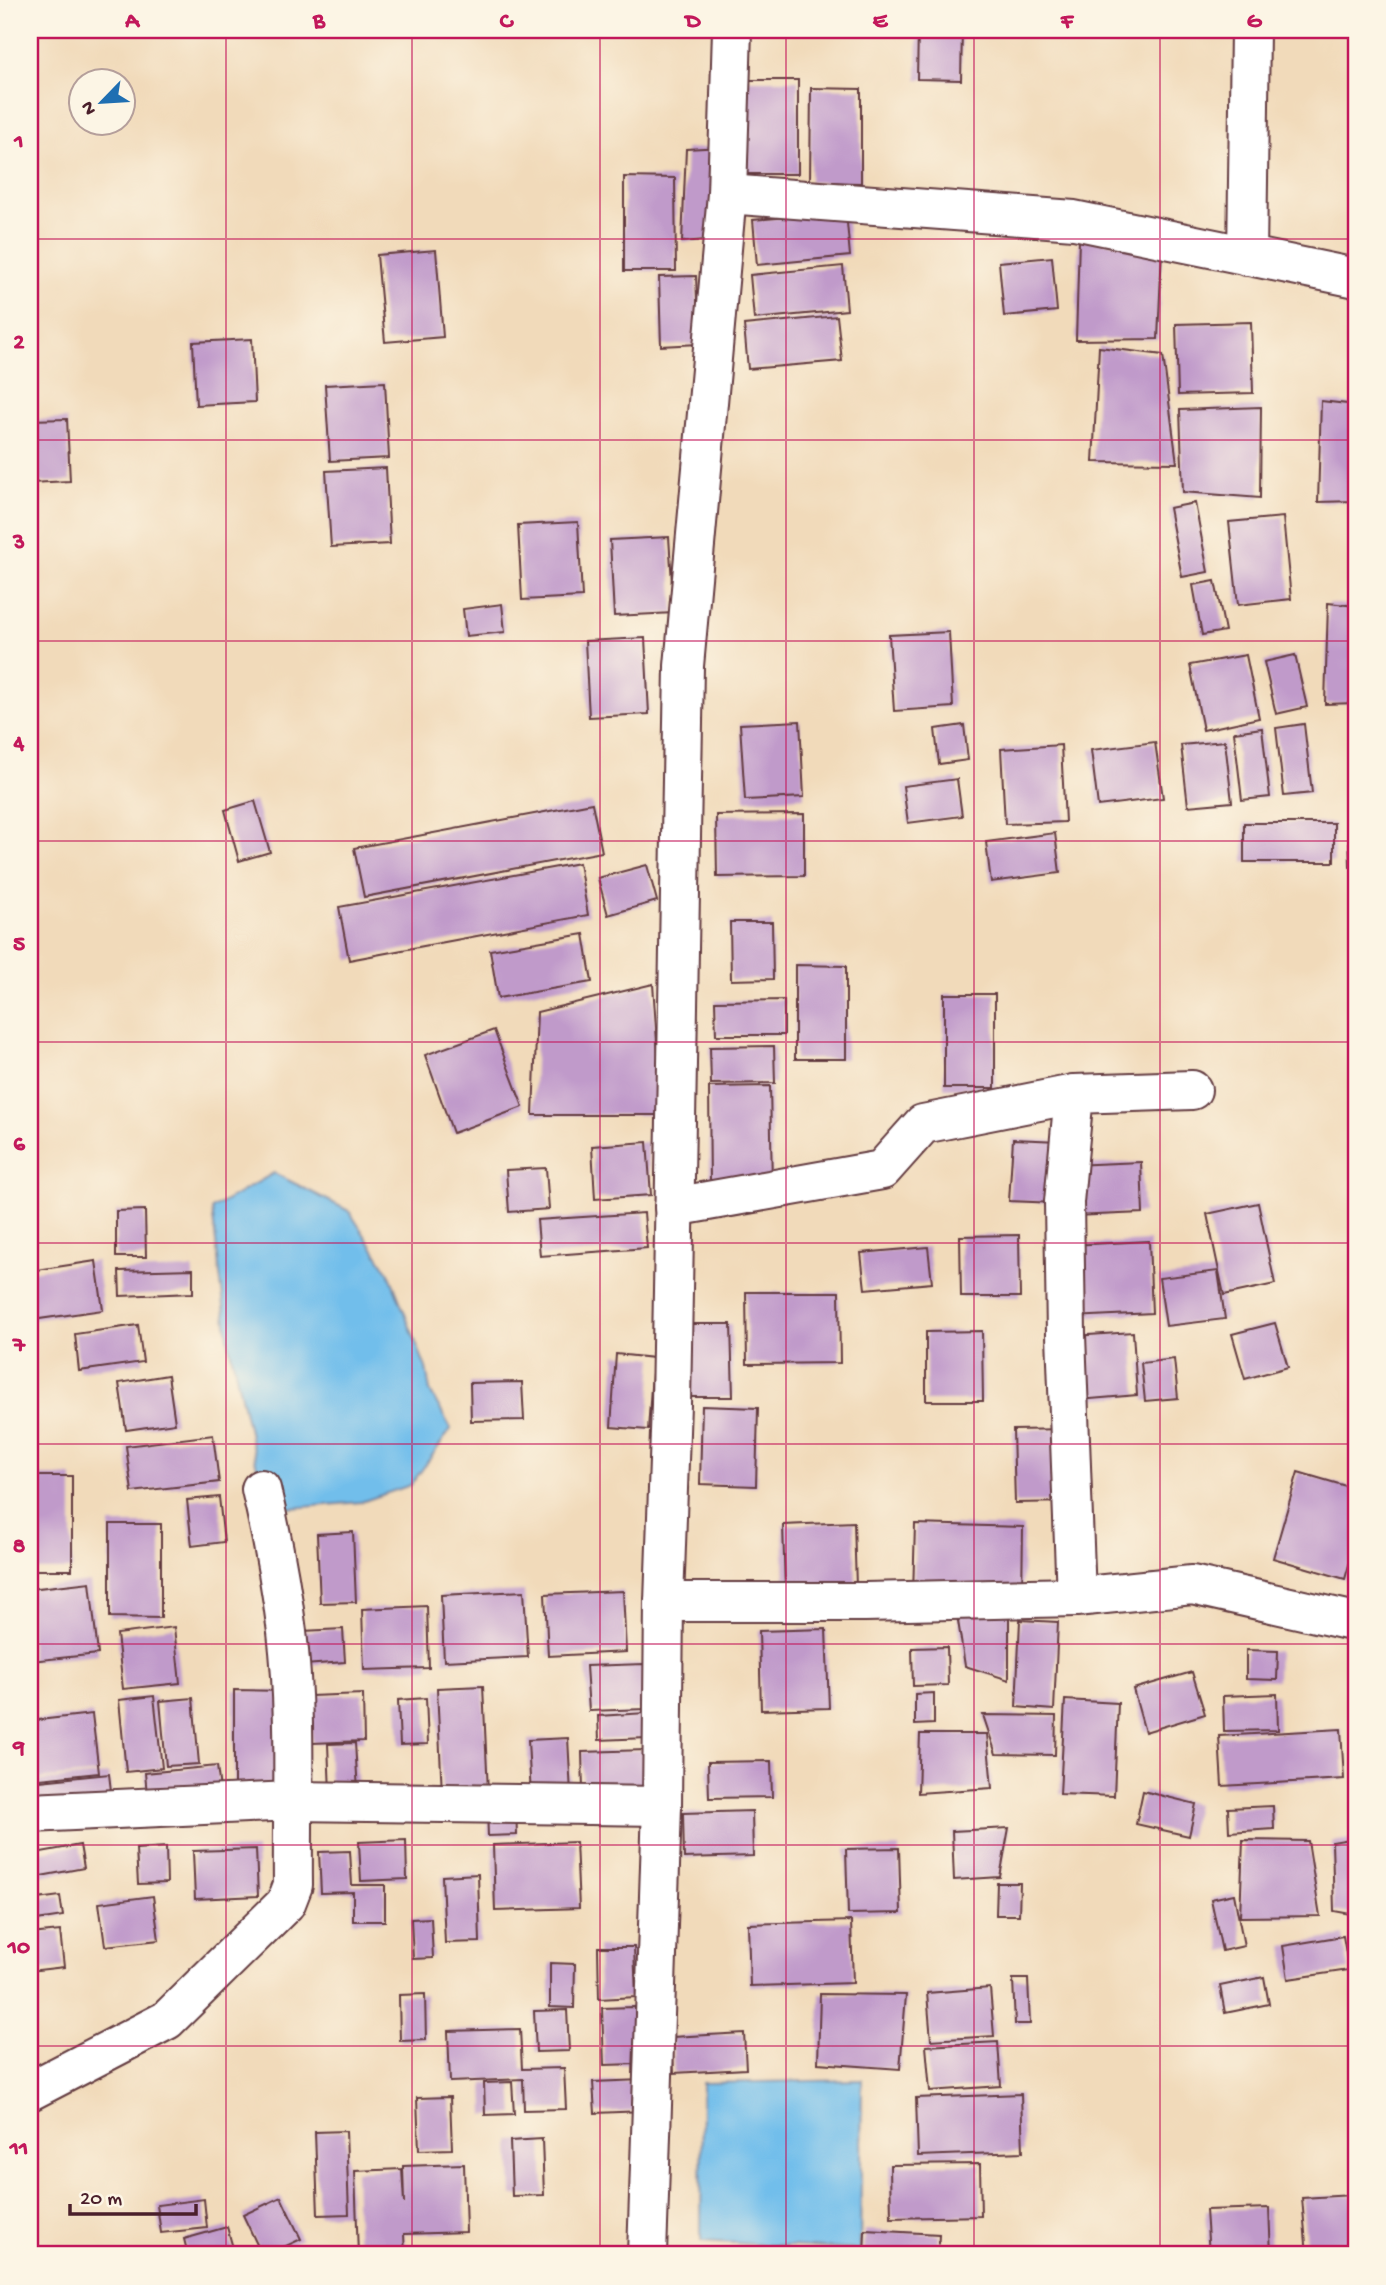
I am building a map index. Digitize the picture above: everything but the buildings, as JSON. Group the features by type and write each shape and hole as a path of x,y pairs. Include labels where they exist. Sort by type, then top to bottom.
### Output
{"street":[{"path":"647,2255 662,1806 684,666 727,194 732,30"},
{"path":"1247,256 1250,30"},
{"path":"727,194 1073,220 1356,278"},
{"path":"674,1207 882,1170 923,1124 1074,1094 1192,1090"},
{"path":"1074,1094 1064,1202 1076,1597"},
{"path":"30,2091 167,2020 277,1913 286,1903 293,1885 293,1735 287,1633 261,1489"},
{"path":"664,1602 865,1602 1076,1597 1192,1585 1356,1622"},
{"path":"30,1813 292,1801 662,1806"}],"water":[{"path":"274,1173 349,1211 389,1273 426,1368 430,1391 451,1429 411,1485 361,1502 280,1509 257,1467 228,1339 212,1209"},
{"path":"862,2080 860,2250 701,2241 702,2083"}]}
